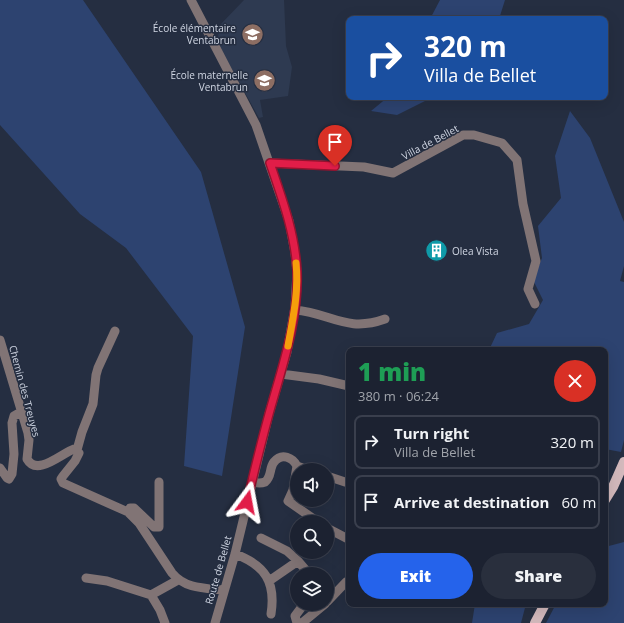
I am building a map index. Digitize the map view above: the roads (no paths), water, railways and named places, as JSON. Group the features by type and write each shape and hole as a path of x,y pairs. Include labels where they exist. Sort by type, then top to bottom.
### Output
{"main road":[{"path":"608,495 624,462"},
{"path":"536,623 544,607"}],"street":[{"name":"Route de Bellet","path":"191,0 256,125 290,220 297,272 295,310 287,352 252,482 235,554 215,623"},
{"name":"Villa de Bellet","path":"270,163 364,167 393,173 463,135 474,135 502,143 517,160 523,204 536,261 528,289 535,304"},
{"path":"295,310 317,313 335,320 353,324 372,323 385,319"},
{"path":"114,331 98,368 93,404 76,450 79,453 78,457 63,476 63,483 128,512 139,523 178,580 188,586 224,590"},
{"name":"Chemin des Treuyes","path":"0,340 20,412 28,434 29,440 27,459 31,464 36,466 46,464 57,459 68,451 74,449 76,450"},
{"path":"281,374 319,379 346,385"},
{"path":"0,468 9,479 12,474 14,454 12,423 14,416 20,412"},
{"path":"252,482 259,483 266,481 270,476 274,461 280,457 286,456 294,460 296,463"},
{"path":"334,478 345,482"},
{"path":"128,512 130,508 134,508 154,527 159,527 159,482"},
{"path":"297,507 308,515"},
{"path":"334,531 346,537"},
{"path":"261,538 287,551 303,567"},
{"path":"235,554 247,558 260,568 269,581 273,600 271,614"},
{"path":"269,581 298,561"},
{"path":"86,578 108,581 151,595 160,610 165,623"},
{"path":"151,595 178,580"},
{"path":"334,595 346,582"},
{"path":"297,623 295,616 299,611"},
{"path":"302,623 316,611"}],"place":[{"name":"École élémentaire Ventabrun","path":"252,34"},
{"name":"École maternelle Ventabrun","path":"264,81"},
{"name":"Olea Vista","path":"436,251"}]}
